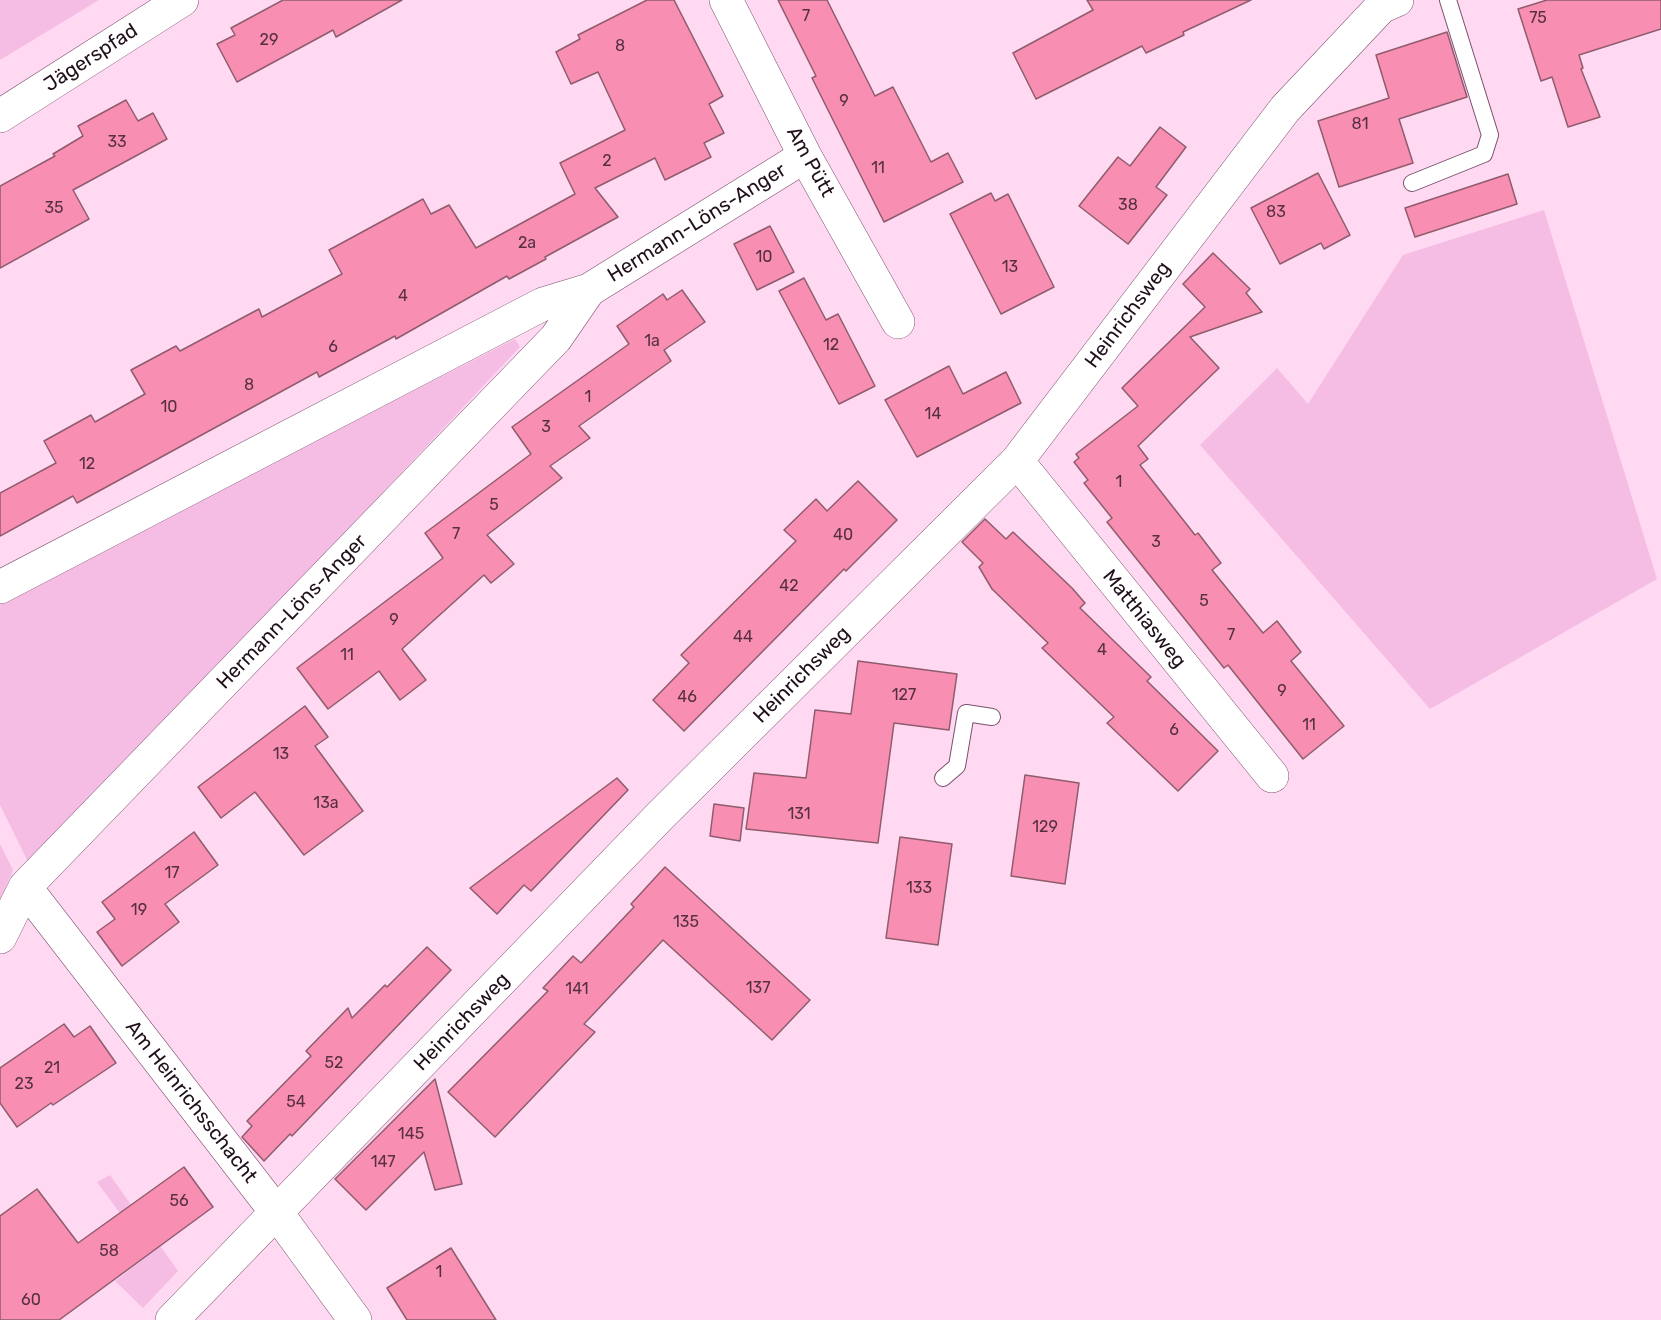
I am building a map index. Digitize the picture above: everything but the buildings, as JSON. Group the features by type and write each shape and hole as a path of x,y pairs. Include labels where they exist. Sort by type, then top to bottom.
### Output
{"street":[{"name":"Jägerspfad","path":"0,116 182,0"},
{"name":"Am Pütt","path":"726,0 805,156 898,322"},
{"name":"Heinrichsweg","path":"171,1320 660,816 1017,461 1285,109 1381,7 1397,0"},
{"name":"Hermann-Löns-Anger","path":"0,587 543,304 589,290 805,156"},
{"name":"Hermann-Löns-Anger","path":"0,937 25,886 556,338 589,290"},
{"name":"Matthiasweg","path":"1017,461 1272,776"},
{"name":"Am Heinrichsschacht","path":"25,886 277,1213 355,1320"}],"lane":[{"path":"1412,183 1484,154 1490,135 1448,0"},
{"path":"943,778 957,766 966,713 992,717"}],"shaded area":[{"path":"0,0 99,0 0,60"},
{"path":"1544,210 1657,579 1430,709 1200,445 1277,368 1308,404 1403,255"},
{"path":"515,339 520,347 30,866 0,805 0,602"},
{"path":"0,844 13,870 0,899"},
{"path":"110,1175 178,1271 143,1308 115,1281 150,1254 97,1182"}]}
